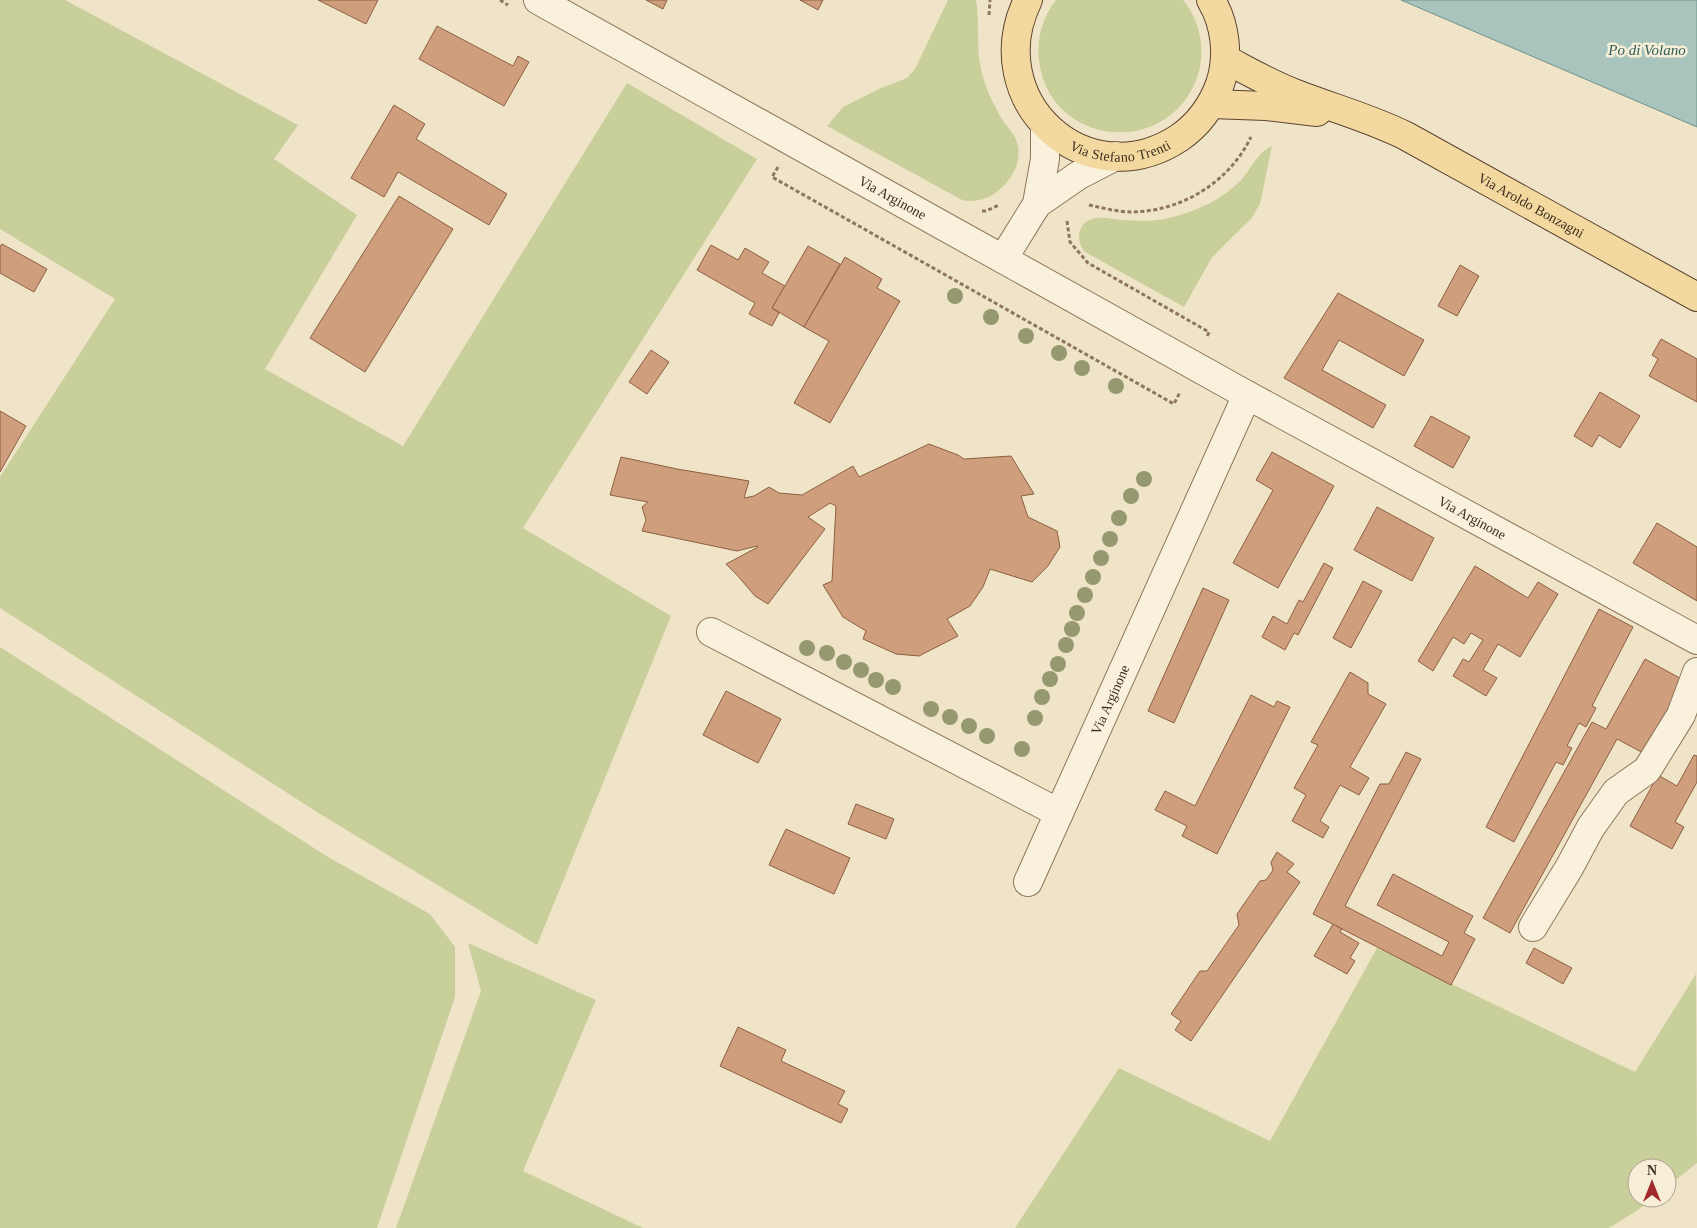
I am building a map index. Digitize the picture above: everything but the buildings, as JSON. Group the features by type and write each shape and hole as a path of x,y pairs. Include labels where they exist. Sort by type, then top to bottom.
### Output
{"main road":[{"name":"Via Stefano Trenti","path":"1028,0 1017,28 1015,56 1017,75 1035,113 1045,126 1077,147 1097,154 1116,156 1144,153 1169,144 1193,127 1211,104 1223,74 1225,59 1224,37 1215,3"},
{"name":"Via Aroldo Bonzagni","path":"1225,59 1294,93 1385,126 1406,136 1697,297"},
{"name":"Via Aroldo Bonzagni","path":"1211,104 1266,106 1363,118"}],"street":[{"name":"Via Arginone","path":"538,0 1003,259 1187,376 1247,395 1697,640"},
{"path":"1003,259 1037,204 1045,158 1045,126"},
{"path":"1037,204 1079,175 1116,156"},
{"name":"Via Arginone","path":"1028,882 1247,395"},
{"path":"712,632 1060,813"},
{"path":"1533,927 1569,868 1591,827 1616,792 1646,770 1681,715 1697,672"}],"path":[{"path":"989,17 990,0"},
{"path":"1082,204 1131,212 1164,207 1195,196 1208,189 1227,172 1244,150 1253,134"},
{"path":"780,164 772,177 1174,404 1209,332 1088,263 1070,242 1066,226 1067,216"},
{"path":"980,211 986,211 1002,204"}],"green space":[{"path":"0,0 65,0 298,125 274,159 357,215 265,369 403,446 627,83 757,159 523,528 671,616 537,945 320,814 0,608 0,477 115,299 0,229"},
{"path":"948,0 976,0 981,69 993,103 1013,134 1019,149 1017,165 1009,179 994,194 976,201 962,200 827,126 843,107 881,88 907,78 915,69"},
{"path":"1056,0 1183,0 1194,17 1201,46 1198,75 1184,102 1163,120 1138,130 1112,132 1086,126 1064,111 1048,89 1038,52 1044,21"},
{"path":"1272,146 1260,204 1251,219 1211,259 1184,307 1085,252 1082,247 1079,236 1080,231 1086,222 1091,220 1102,218 1132,221 1157,220 1179,215 1208,204 1226,193 1242,179 1259,156"},
{"path":"0,647 328,857 430,914 455,947 455,997 377,1228 0,1228"},
{"path":"468,943 596,1000 523,1171 643,1228 396,1228 481,991"},
{"path":"1377,948 1635,1072 1696,974 1697,1163 1677,1179 1677,1158 1627,1158 1627,1208 1640,1208 1609,1228 1015,1228 1119,1068 1270,1141"}],"water":[{"name":"Po di Volano","path":"1401,0 1697,0 1697,127"}]}
